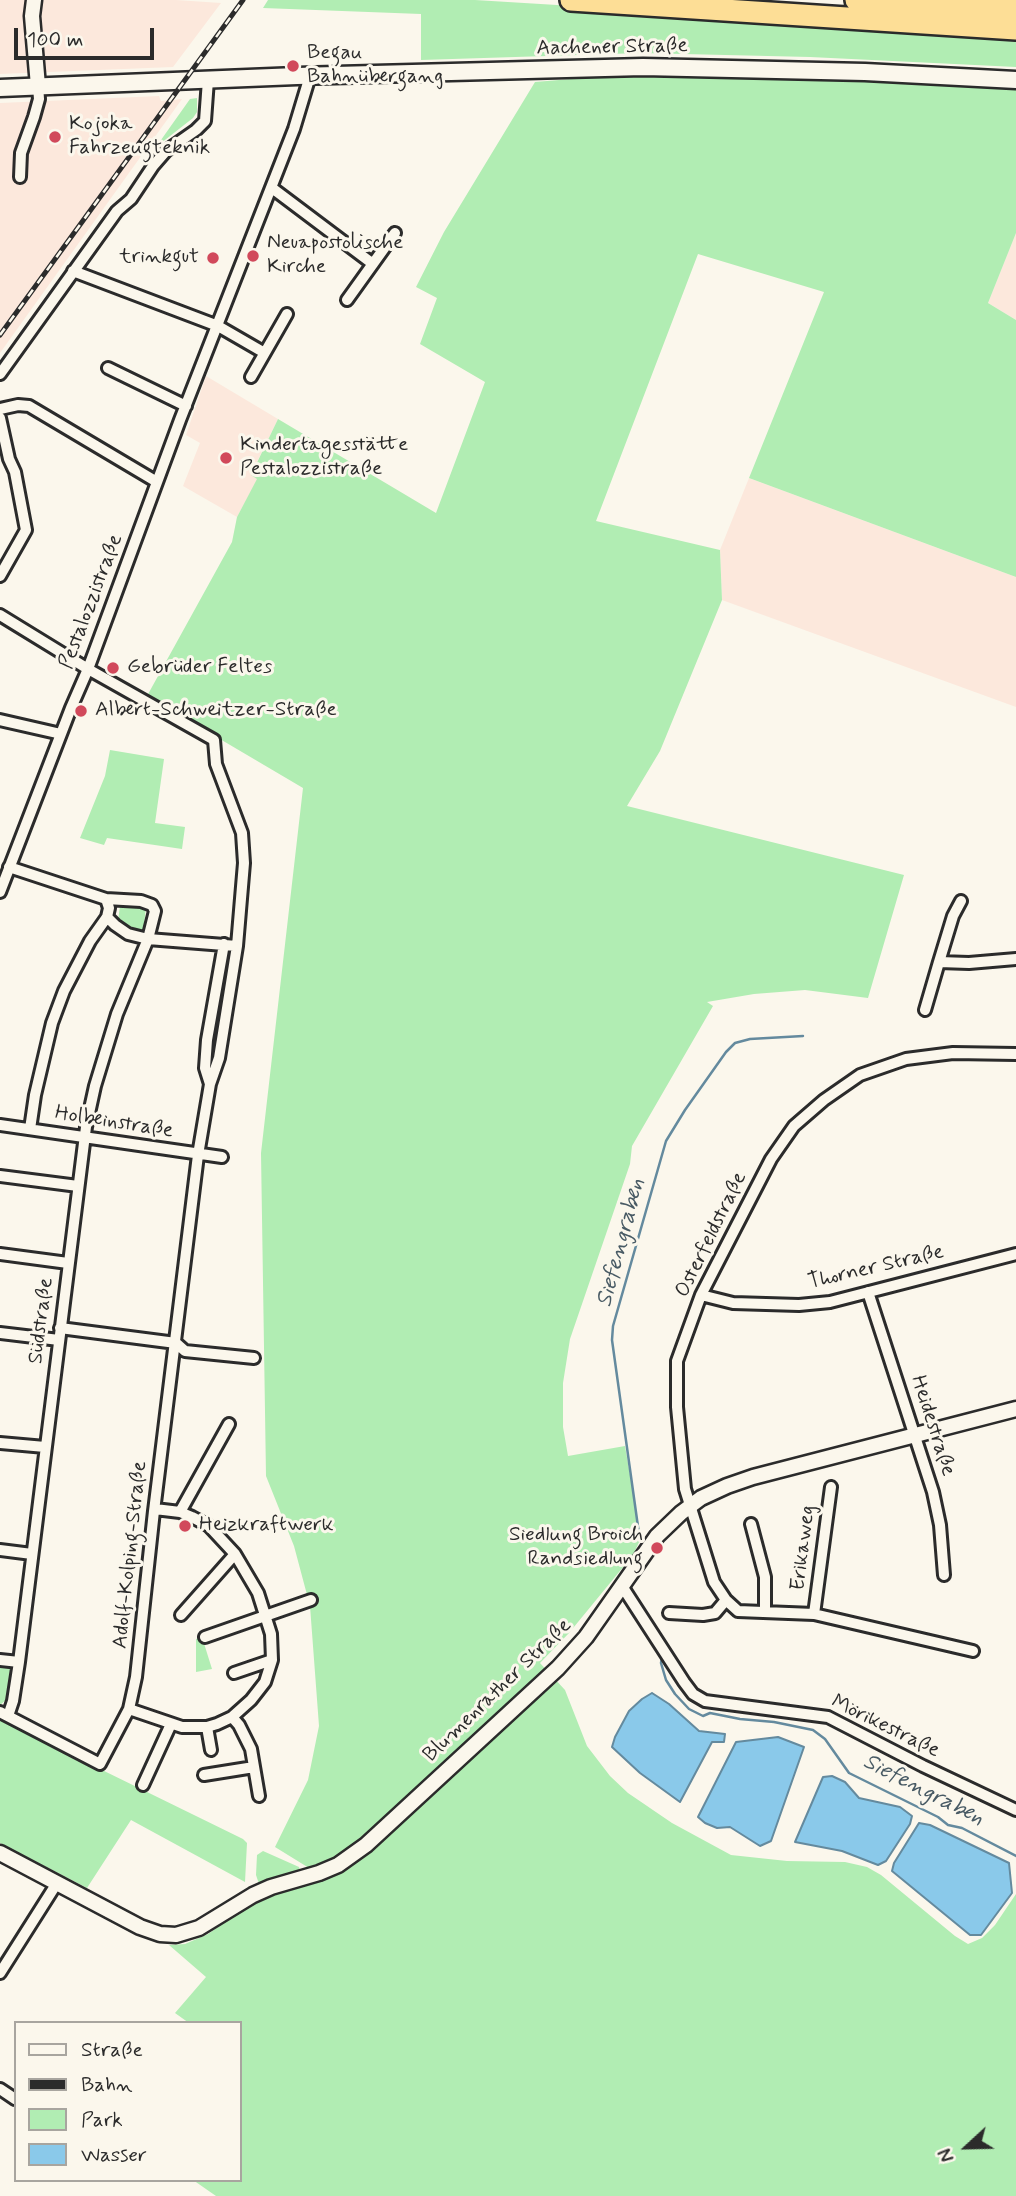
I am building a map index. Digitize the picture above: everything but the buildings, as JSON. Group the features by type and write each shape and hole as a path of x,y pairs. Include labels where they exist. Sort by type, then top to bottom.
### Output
{"highway":[{"path":"571,0 1016,29"},
{"path":"856,0 1016,9"}],"main road":[{"name":"Aachener Straße","path":"0,88 643,66 865,72 1016,80"}],"street":[{"path":"20,177 20,153 38,99 32,16 34,0"},
{"name":"Pestalozzistraße","path":"0,892 272,187 310,76"},
{"path":"0,374 117,211 131,199 166,151 205,121 208,80"},
{"path":"272,187 373,264"},
{"path":"347,300 394,233"},
{"path":"73,271 218,326 263,352"},
{"path":"251,377 287,314"},
{"path":"108,368 186,406"},
{"path":"0,409 18,405 29,406 158,482"},
{"path":"0,418 9,459 15,472 26,530 0,576"},
{"path":"0,615 88,669"},
{"name":"Adolf-Kolping-Straße","path":"4,1714 100,1764 129,1709 136,1677 198,1155 210,1084 219,1058 243,890 244,844 239,823 216,764 214,740 88,669"},
{"path":"0,720 61,734"},
{"path":"9,867 106,900 109,908 107,917 90,942 64,991 52,1023 30,1129"},
{"name":"Südstraße","path":"4,1714 13,1701 19,1662 84,1138 95,1086 117,1014 148,939 155,911 152,905 141,901 106,900"},
{"path":"925,1010 953,916 961,901"},
{"path":"107,917 128,934 148,939 237,946"},
{"name":"Adolf-Kolping-Straße","path":"210,1084 205,1069 207,1040 225,944"},
{"path":"939,962 969,963 1016,959"},
{"name":"Osterfeldstraße","path":"726,1600 714,1581 685,1489 677,1407 677,1361 701,1295 771,1159 794,1126 824,1100 860,1075 906,1059 953,1053 1016,1054"},
{"name":"Holbeinstraße","path":"0,1125 222,1157"},
{"path":"0,1176 78,1186"},
{"path":"0,1254 68,1263"},
{"name":"Thorner Straße","path":"701,1295 733,1303 830,1303 1016,1254"},
{"name":"Heidestraße","path":"869,1292 933,1492 940,1525 944,1575"},
{"path":"60,1328 176,1343 185,1351 254,1358"},
{"path":"0,1333 59,1340"},
{"name":"Blumenrather Straße","path":"0,1853 140,1927 160,1934 176,1935 200,1928 253,1895 338,1865 366,1845 558,1668 586,1637 657,1536 690,1505 726,1486 753,1477 1016,1409"},
{"path":"180,1512 229,1424"},
{"path":"0,1443 45,1447"},
{"name":"Erikaweg","path":"814,1614 831,1487"},
{"path":"129,1709 182,1727 207,1727 232,1717 251,1700 265,1682 272,1660 271,1634 266,1615 252,1580 235,1553 209,1526 180,1512 155,1509"},
{"path":"751,1524 765,1577 765,1612"},
{"path":"0,1550 32,1554"},
{"path":"181,1615 235,1553"},
{"name":"Mörikestraße","path":"622,1586 684,1682 693,1693 705,1701 828,1717 1016,1811"},
{"path":"205,1637 311,1600"},
{"path":"669,1613 715,1613 726,1600 738,1611 814,1614 973,1651"},
{"path":"0,1660 19,1662"},
{"path":"234,1673 272,1660"},
{"path":"232,1717 251,1749 259,1797"},
{"path":"143,1785 171,1724"},
{"path":"207,1727 211,1750"},
{"path":"204,1776 254,1767"},
{"path":"0,1973 57,1883"}],"shaded area":[{"path":"0,0 176,0 221,3 173,67 0,74"},
{"path":"159,96 161,101 182,99 0,353 0,103"},
{"path":"1016,233 1016,320 988,303"},
{"name":"Kindertagesstätte Pestalozzistraße","path":"206,376 278,419 251,474 258,479 237,517 183,486 200,443 186,435"},
{"path":"749,478 1016,577 1016,707 722,600 720,550"}],"green space":[{"path":"268,0 475,0 1016,33 1016,67 810,57 641,53 421,60 421,14 263,8"},
{"path":"655,72 735,73 1016,89 1016,233 988,303 1016,320 1016,577 749,478 824,292 698,254 596,521 720,550 722,600 660,751 627,806 904,875 868,998 805,990 754,994 707,1002 713,1006 632,1146 630,1164 570,1339 563,1383 563,1427 568,1456 625,1446 641,1538 633,1555 569,1633 540,1663 565,1690 587,1746 610,1776 628,1793 672,1823 731,1855 787,1861 845,1862 867,1867 881,1875 968,1944 982,1938 995,1925 1016,1894 1016,2196 216,2196 196,2182 242,2182 242,2021 186,2021 175,2013 206,1977 169,1945 185,1944 208,1934 252,1903 322,1880 309,1868 275,1847 308,1780 319,1726 310,1606 294,1546 266,1476 261,1153 303,788 147,696 232,542 237,517 257,479 251,475 278,419 436,513 485,382 420,344 437,298 416,287 444,232 535,82"},
{"path":"197,98 197,112 193,118 156,147 190,99"},
{"path":"110,750 164,759 155,823 185,827 182,849 107,838 104,845 80,838 105,776"},
{"path":"123,903 146,906 143,935 118,921"},
{"path":"202,1637 212,1669 196,1672 196,1639"},
{"path":"0,1666 12,1670 8,1696 0,1705"},
{"path":"0,1720 243,1839 247,1843 245,1882 131,1820 87,1888 0,1843"},
{"path":"263,1851 299,1867 300,1870 259,1884 256,1875 257,1855"}],"water":[{"path":"652,1693 669,1704 699,1731 725,1734 724,1742 712,1742 680,1802 640,1773 612,1747 629,1711"},
{"path":"778,1737 804,1747 771,1841 760,1846 730,1827 717,1828 698,1817 736,1742"},
{"path":"832,1776 845,1782 859,1798 900,1807 912,1816 910,1824 886,1861 878,1865 842,1851 795,1842 823,1777"},
{"path":"919,1823 930,1825 1009,1863 1012,1893 981,1935 970,1935 892,1871 894,1863"}],"waterway":[{"name":"Siefengraben","path":"640,1541 612,1340 613,1326 666,1141 685,1110 735,1043 750,1039 803,1036"},
{"name":"Siefengraben","path":"662,1657 666,1680 689,1709 703,1716 710,1713 813,1730 825,1739 849,1773 938,1817 948,1825 962,1828 1016,1856"}],"railway":[{"path":"0,335 243,0"}],"place":[{"name":"Begau Bahnübergang","path":"293,66"},
{"name":"Kojoka Fahrzeugteknik","path":"55,137"},
{"name":"Neuapostolische Kirche","path":"253,256"},
{"name":"trinkgut","path":"213,258"},
{"name":"Kindertagesstätte Pestalozzistraße","path":"226,458"},
{"name":"Gebrüder Feltes","path":"113,668"},
{"name":"Albert-Schweitzer-Straße","path":"81,711"},
{"name":"Heizkraftwerk","path":"185,1526"},
{"name":"Siedlung Broich Randsiedlung","path":"657,1548"}]}
